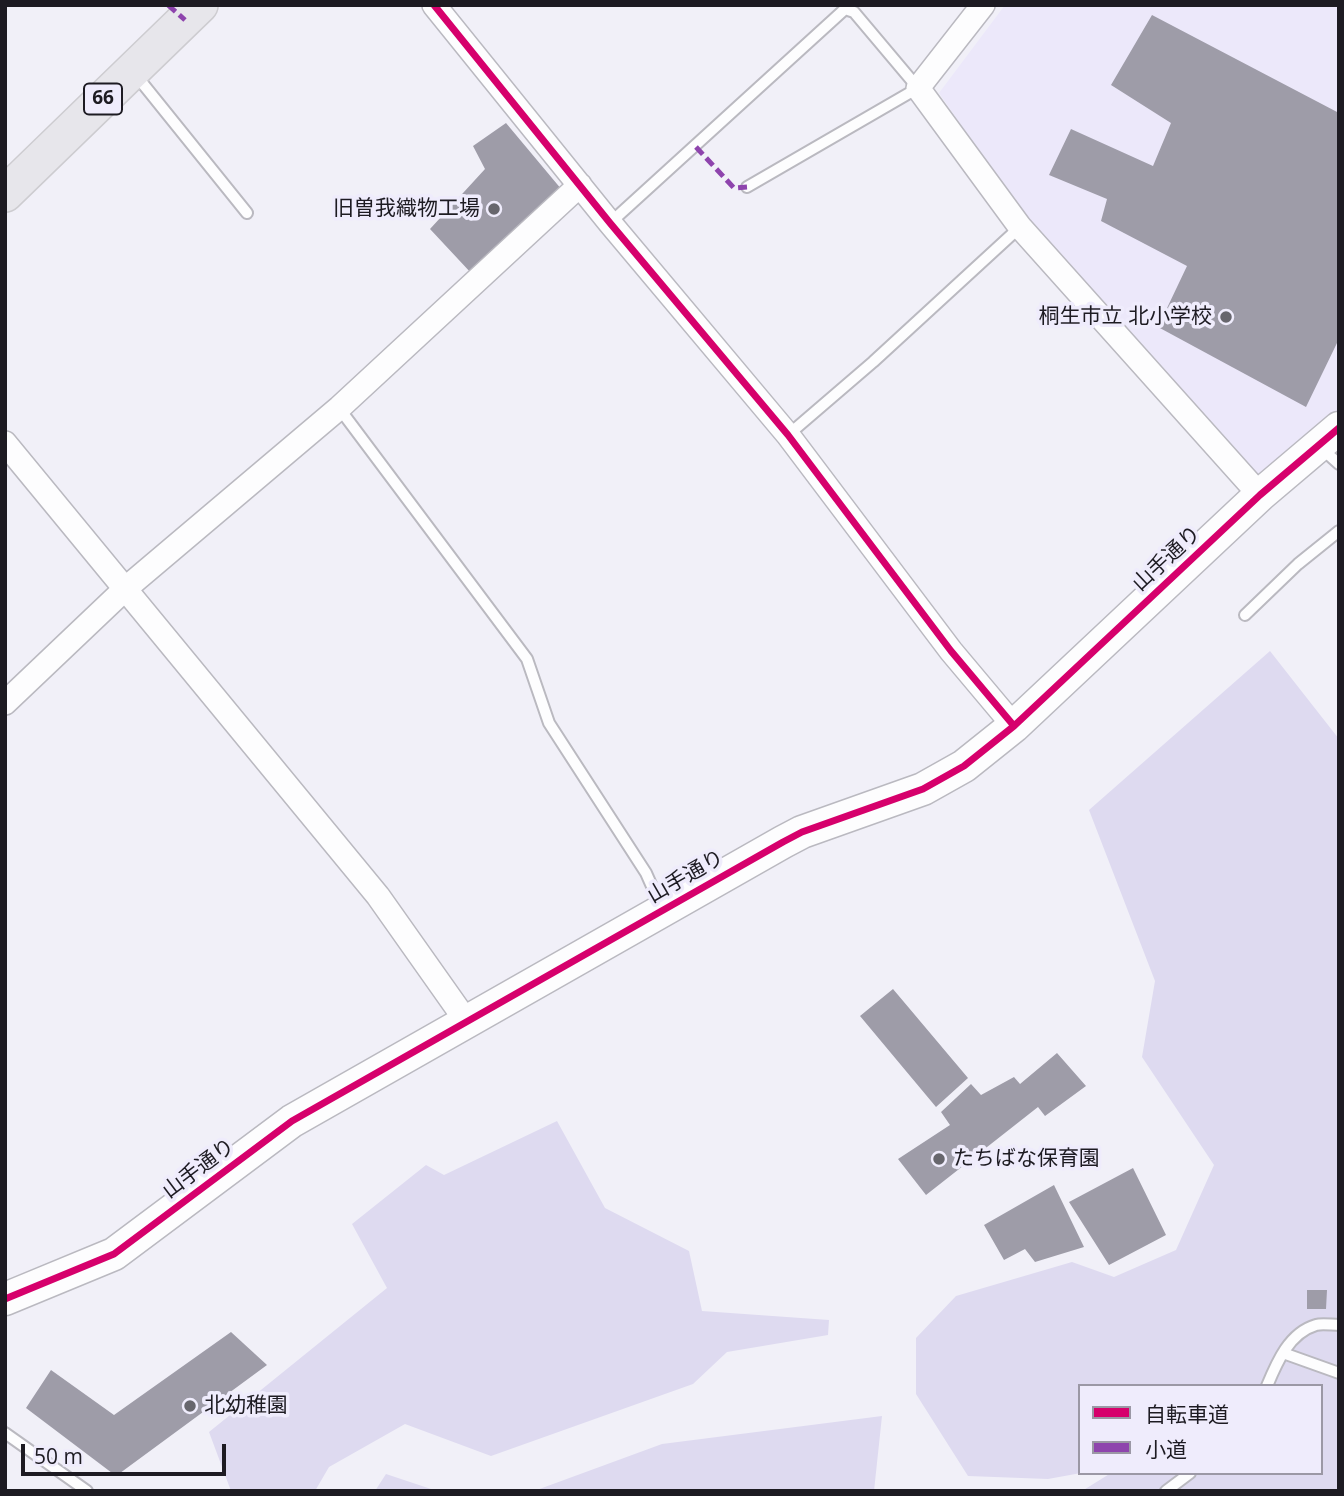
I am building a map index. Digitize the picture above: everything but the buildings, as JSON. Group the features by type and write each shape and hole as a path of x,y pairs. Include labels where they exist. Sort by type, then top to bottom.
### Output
{"main road":[{"name":"66","path":"5,194 200,5"}],"street":[{"path":"434,5 610,223 788,435 951,651 1014,726"},
{"path":"983,5 918,88 1020,227 1260,495"},
{"path":"5,703 125,589 340,408 580,185"},
{"path":"5,443 378,896 467,1021"},
{"name":"山手通り","path":"5,1299 114,1254 292,1121 802,832 888,803 945,779 1014,726 1260,495 1331,445"}],"lane":[{"path":"610,223 845,9 854,12 918,88 747,187"},
{"path":"132,71 247,213"},
{"path":"788,435 873,362 1020,227"},
{"path":"340,408 527,659 549,723 646,873 663,910"},
{"path":"1245,615 1298,564 1339,531"},
{"path":"1268,1384 1283,1353 1295,1336 1317,1325 1339,1325"},
{"path":"1283,1353 1339,1373"},
{"path":"5,1433 87,1491"},
{"path":"1166,1491 1187,1475"}],"shaded area":[{"name":"桐生市立 北小学校","path":"1005,5 1339,5 1339,419 1260,479 1023,216 939,93"},
{"path":"1270,651 1339,739 1339,1491 1082,1491 1108,1475 1323,1475 1323,1384 1078,1384 1078,1474 1048,1479 968,1476 916,1394 916,1338 956,1296 1072,1262 1114,1277 1176,1250 1214,1165 1142,1057 1155,981 1089,810"},
{"path":"557,1121 605,1208 689,1251 702,1311 829,1320 828,1335 727,1352 693,1384 491,1456 405,1424 329,1467 315,1491 231,1491 209,1432 387,1288 352,1224 426,1165 444,1175"},
{"path":"882,1416 874,1491 534,1491 662,1444"},
{"path":"386,1474 437,1491 375,1491"}],"marked path":[{"path":"168,5 185,20"},
{"path":"696,147 734,188 747,187"}],"cycle path":[{"path":"434,5 610,223 788,435 951,651 1014,726"},
{"path":"5,1299 114,1254 292,1121 783,842 802,832 923,789 964,766 1014,726 1260,495 1339,428"}],"place":[{"name":"旧曽我織物工場","path":"494,209"},
{"name":"桐生市立 北小学校","path":"1226,317"},
{"name":"たちばな保育園","path":"939,1159"},
{"name":"北幼稚園","path":"190,1406"}]}
